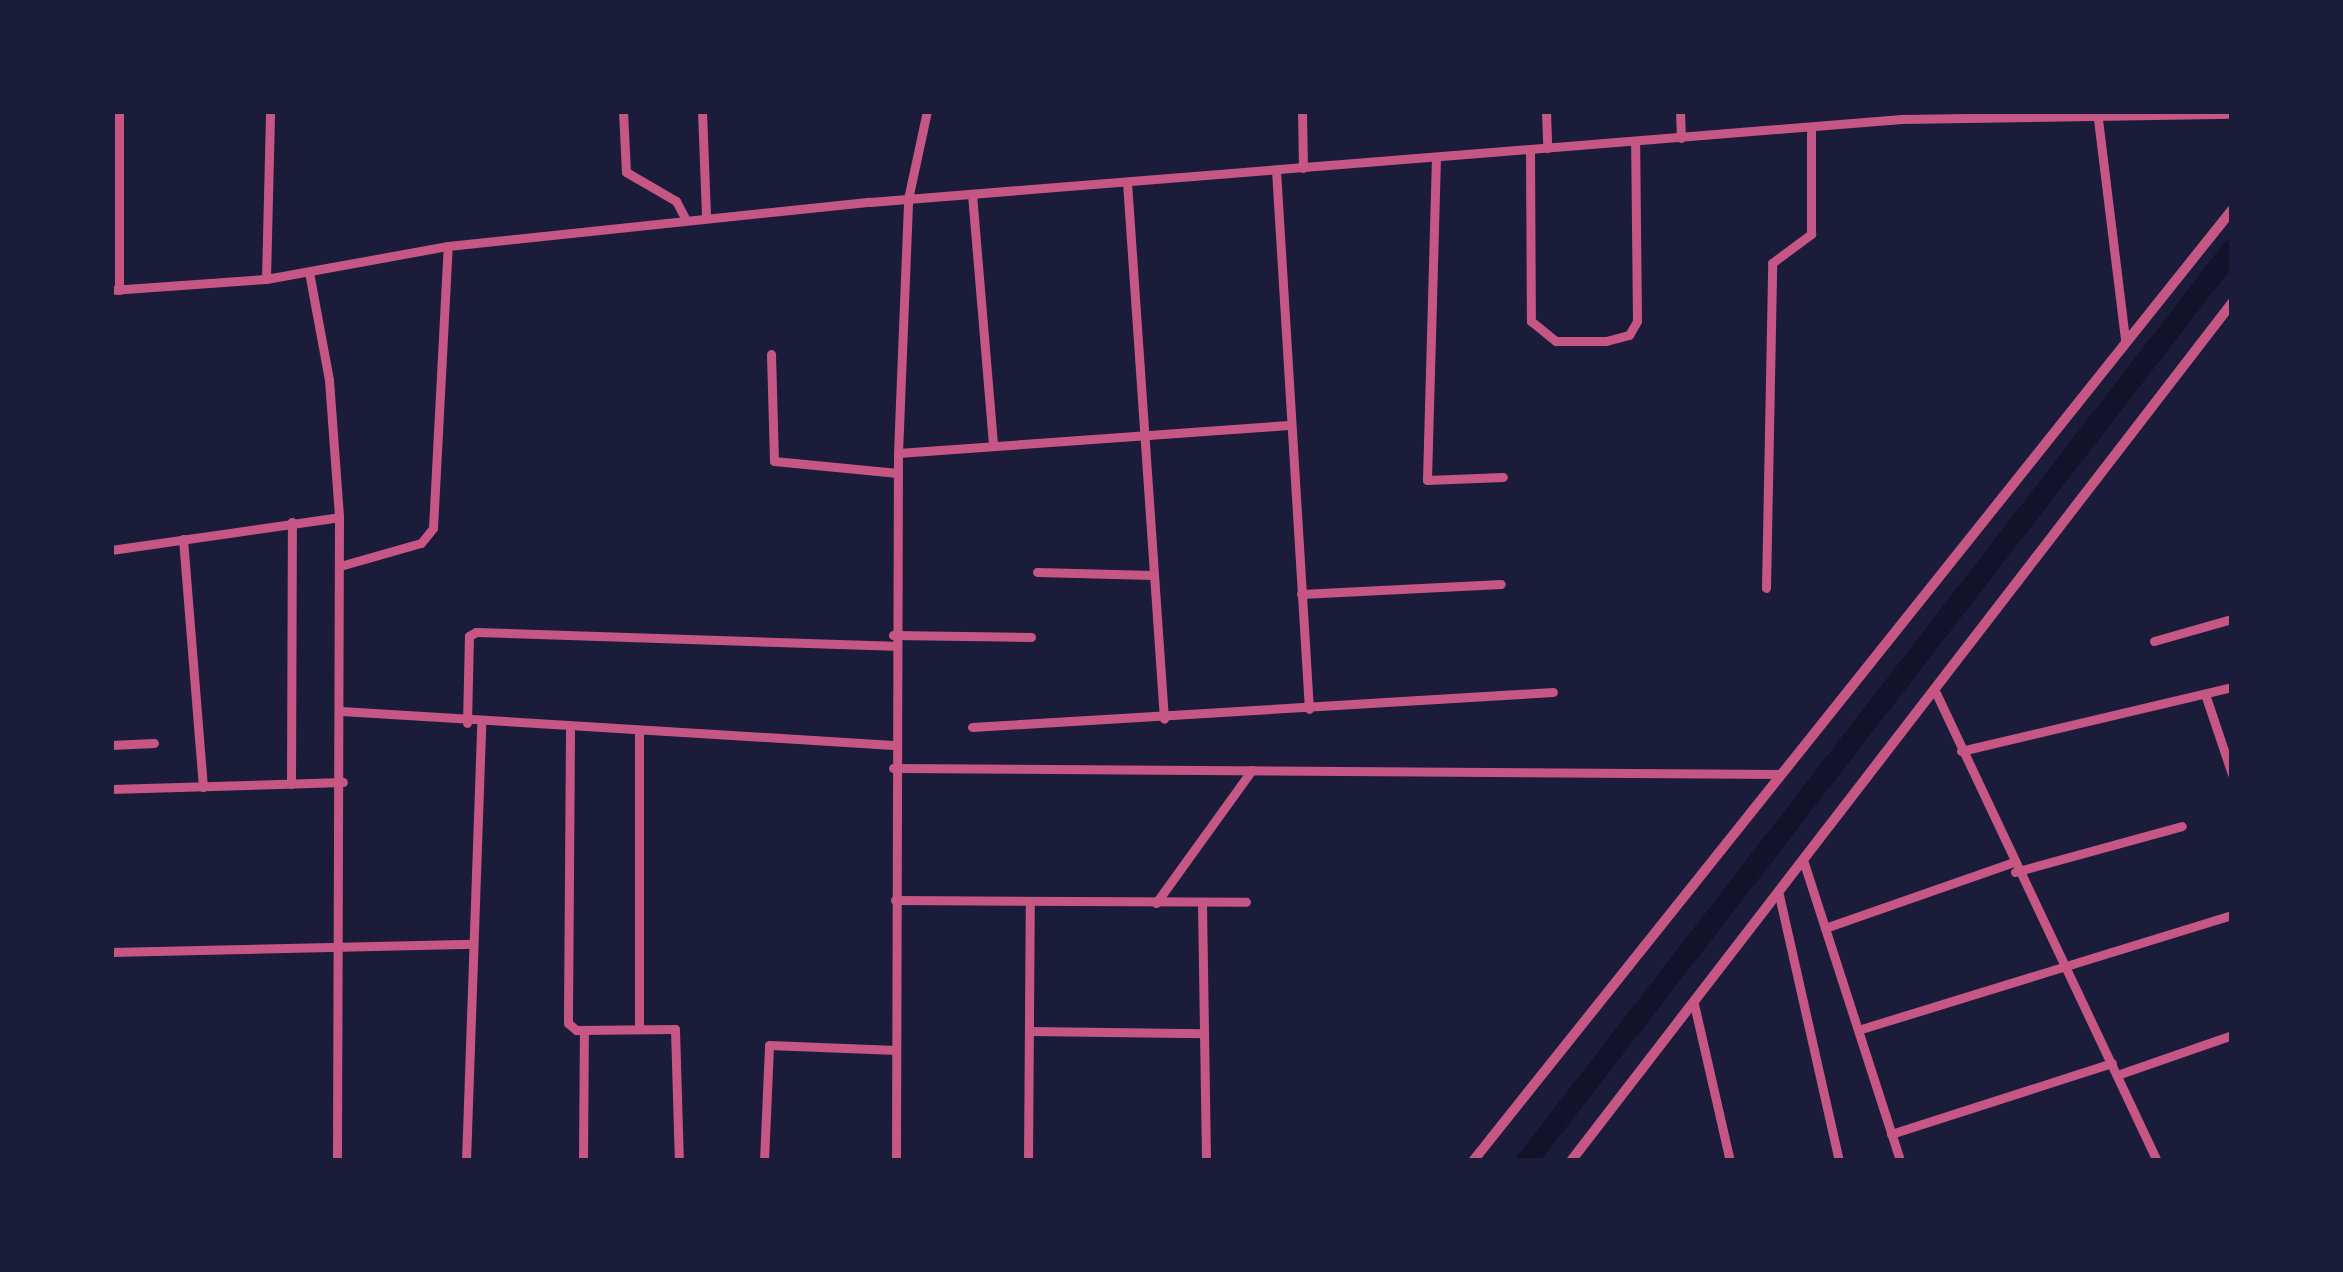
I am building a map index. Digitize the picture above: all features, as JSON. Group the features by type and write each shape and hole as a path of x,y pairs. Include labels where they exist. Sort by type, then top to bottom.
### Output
{"street":[{"path":"119,111 115,290 266,279 448,246 685,218 908,199 1811,127 2098,114 2232,114"},
{"path":"266,279 270,111"},
{"path":"623,111 626,172 676,201 685,218"},
{"path":"701,111 706,216"},
{"path":"896,1161 893,640 897,473 908,199 927,111"},
{"path":"1302,111 1304,168"},
{"path":"1546,111 1547,148"},
{"path":"1680,111 1682,138"},
{"path":"2098,114 2126,340"},
{"path":"1766,587 1772,263 1811,234 1811,127"},
{"path":"1530,150 1532,321 1556,341 1606,341 1629,335 1637,321 1635,142"},
{"path":"1436,157 1427,480 1504,477"},
{"path":"1276,170 1288,425 1310,709"},
{"path":"1127,182 1164,718"},
{"path":"972,194 993,446"},
{"path":"1473,1161 2232,210"},
{"path":"340,566 421,543 433,528 448,246"},
{"path":"308,272 329,380 339,517 343,782 337,1161"},
{"path":"1571,1161 2232,303"},
{"path":"771,354 774,461 897,473"},
{"path":"898,453 1288,425"},
{"path":"111,550 339,517"},
{"path":"291,784 292,522"},
{"path":"183,539 202,787"},
{"path":"1037,572 1154,575"},
{"path":"1301,594 1501,584"},
{"path":"2154,640 2232,619"},
{"path":"467,724 469,636 476,632 893,640 1031,637"},
{"path":"1961,752 2232,687"},
{"path":"972,727 1552,692"},
{"path":"1936,693 2013,868 2157,1161"},
{"path":"2205,694 2232,775"},
{"path":"341,711 570,731 893,745"},
{"path":"466,1161 482,725"},
{"path":"570,731 568,1023 584,1030 639,1027 678,1034 679,1161"},
{"path":"639,732 639,1027"},
{"path":"111,745 154,743"},
{"path":"893,768 1779,774"},
{"path":"1156,903 1252,770"},
{"path":"111,789 343,782"},
{"path":"1825,928 2013,868 2182,826"},
{"path":"1804,863 1900,1161"},
{"path":"1779,895 1839,1161"},
{"path":"895,900 1246,902"},
{"path":"1028,1161 1030,902"},
{"path":"1202,904 1206,1161"},
{"path":"1858,1030 2232,915"},
{"path":"111,952 340,951 473,944"},
{"path":"1694,1004 1730,1161"},
{"path":"584,1030 584,1161"},
{"path":"1029,1031 1204,1033"},
{"path":"1891,1134 2232,1035"},
{"path":"764,1161 769,1045 896,1050"}],"waterway":[{"path":"1526,1161 2232,249"}]}
